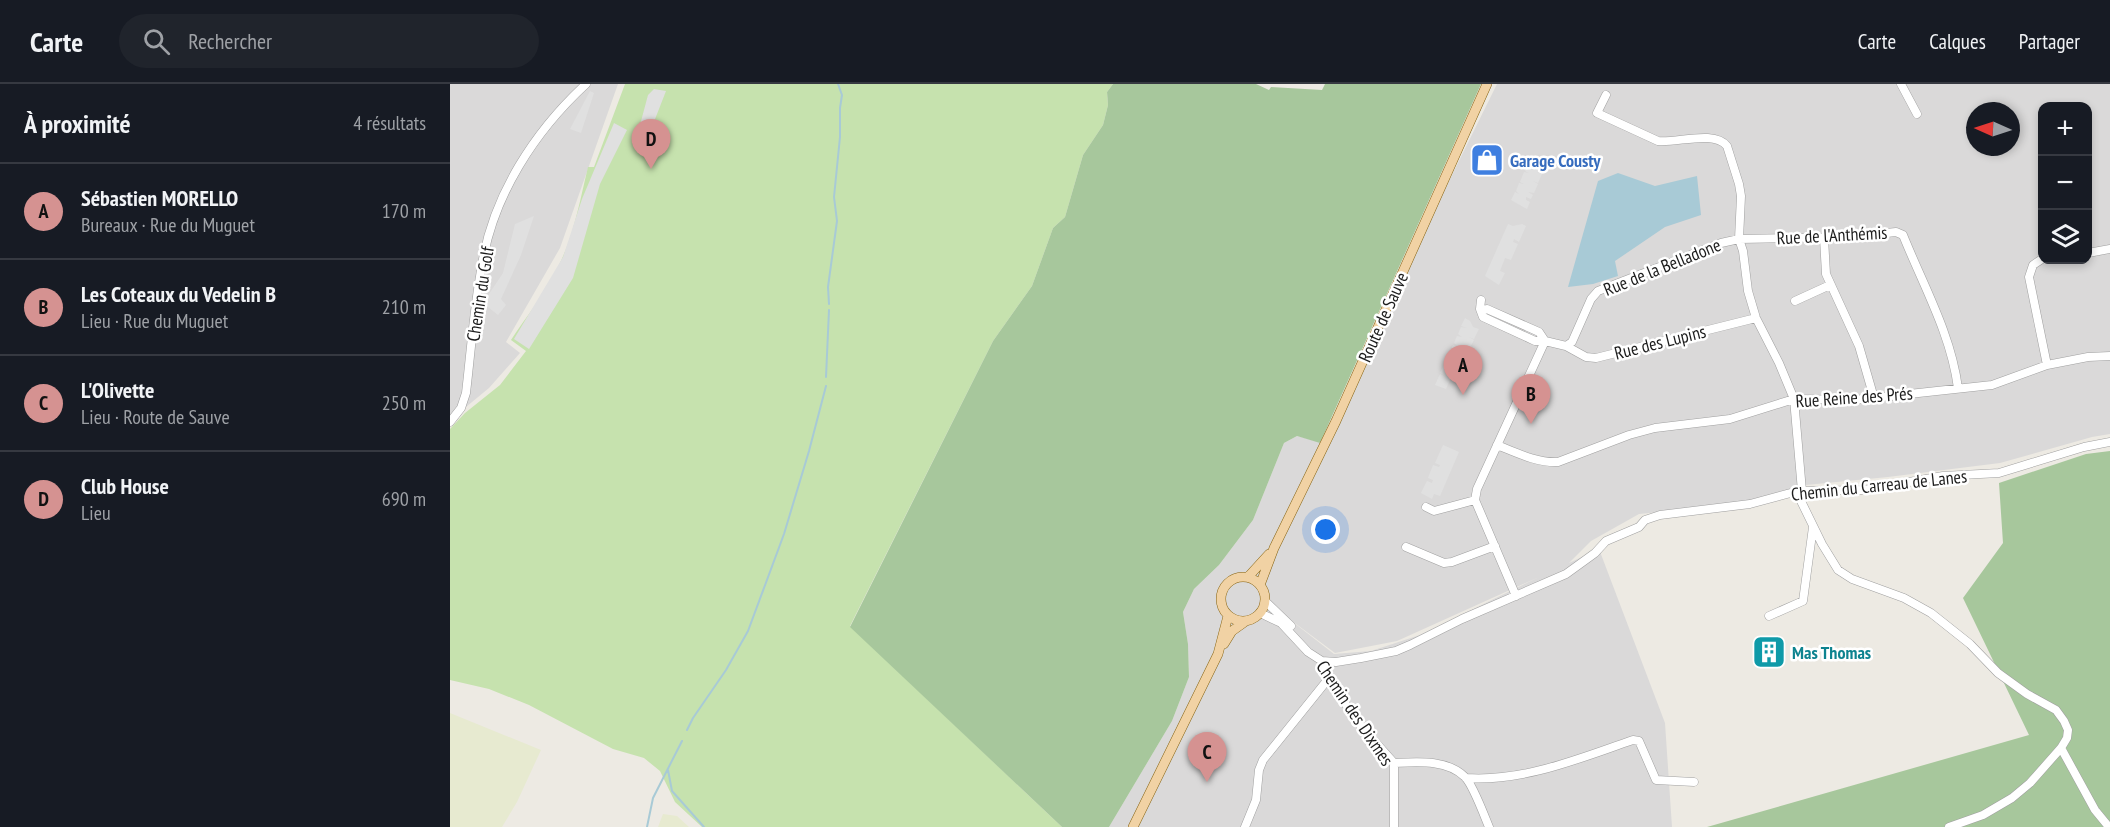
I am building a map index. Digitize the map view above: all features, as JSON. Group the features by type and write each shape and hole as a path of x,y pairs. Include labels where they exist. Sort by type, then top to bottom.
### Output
{"main road":[{"name":"Route de Sauve","path":"1260,585 1274,548 1336,421 1487,84"},
{"name":"Route de Sauve","path":"1248,577 1274,548"},
{"path":"1248,577 1260,585 1265,601 1260,613 1246,621 1239,621 1228,616 1221,603 1223,588 1234,579 1248,577"},
{"path":"1218,654 1228,616"},
{"path":"1132,827 1218,654 1232,631 1246,621"}],"street":[{"name":"Chemin du Golf","path":"450,422 461,408 466,393 482,264 500,204 535,141 565,103 586,84"},
{"path":"1900,84 1917,114"},
{"path":"1606,95 1597,113 1658,141 1713,137 1727,146 1741,196 1739,239 1743,251 1748,291 1756,318 1794,399 1799,497 1822,544 1838,570 1852,579 1904,598 1931,613 1970,644 2009,682 2056,710 2064,721 2068,730 2067,738 2030,783 2012,798 1983,815 1949,827"},
{"name":"Rue de l'Anthémis","path":"1739,239 1896,232 1903,235 1943,326 1955,365 1958,388"},
{"path":"1824,237 1824,264 1830,285 1859,346 1874,398"},
{"name":"Rue de la Belladone","path":"1566,346 1572,342 1591,298 1598,291 1720,243 1739,239"},
{"path":"2092,252 2110,249"},
{"path":"2038,262 2033,265 2029,277 2047,365"},
{"path":"1795,300 1830,285"},
{"path":"1481,300 1480,309 1483,317 1535,341 1566,346"},
{"name":"Rue des Lupins","path":"1566,346 1587,357 1596,358 1756,318"},
{"path":"1516,596 1475,500 1497,445 1545,341"},
{"name":"Rue Reine des Prés","path":"1497,445 1547,463 1558,462 1629,435 1655,428 1730,419 1794,399 1854,400 1992,385 2047,365 2088,357 2110,356"},
{"name":"Chemin du Carreau de Lanes","path":"1322,661 1336,662 1396,651 1462,619 1566,574 1595,553 1606,541 1639,527 1644,520 1660,515 1750,504 1800,491 1864,490 1943,476 1999,473 2084,447 2110,442"},
{"path":"1426,507 1434,511 1475,500"},
{"path":"1769,616 1803,601 1813,525"},
{"path":"1406,547 1444,563 1495,546"},
{"name":"Chemin des Dixmes","path":"1265,601 1290,625 1308,652 1322,661 1329,678 1359,724 1394,763 1394,827"},
{"name":"Chemin des Dixmes","path":"1260,613 1281,623 1301,642"},
{"path":"1245,827 1256,800 1259,770 1263,760 1329,678"},
{"path":"1466,778 1487,779 1550,767 1633,740 1640,741 1656,780 1694,782"},
{"path":"2061,748 2095,810 2109,827"},
{"path":"1394,763 1423,762 1451,767 1466,778 1489,827"}],"shaded area":[{"path":"450,84 618,84 560,248 506,342 520,353 489,388 455,416 450,425"},
{"path":"1497,84 2110,84 2110,434 2000,463 1806,485 1741,504 1639,514 1591,541 1569,563 1599,549 1665,723 1672,827 1109,827 1172,721 1189,677 1188,644 1183,612 1194,589 1219,565 1253,520 1284,443 1297,436 1320,442","holes":["1539,577 1420,635 1371,651 1334,654 1284,615 1335,653 1397,641"]},
{"path":"654,89 666,91 650,132 641,128 640,125 648,95"},
{"path":"590,91 594,93 581,133 570,129"},
{"path":"614,123 627,130 600,184 573,278 529,349 514,339 563,257 582,199"},
{"path":"1529,160 1545,167 1543,172 1537,172 1542,174 1538,183 1533,181 1538,184 1534,193 1528,192 1533,195 1531,199 1526,197 1526,200 1530,202 1527,209 1511,200 1515,192 1519,194 1516,191 1519,183 1524,184 1520,182 1524,172 1529,173 1525,171"},
{"path":"534,216 521,255 501,299 506,305 498,315 483,303 503,273 515,224"},
{"path":"1508,224 1526,226 1519,242 1514,239 1513,242 1518,244 1511,260 1505,258 1500,271 1505,273 1499,285 1485,276"},
{"path":"1465,318 1473,327 1479,329 1474,339 1469,337 1474,340 1470,348 1464,346 1467,348 1459,366 1455,368 1460,370 1457,377 1452,375 1446,389 1435,385 1440,374 1445,376 1440,373 1445,363 1450,364 1445,361 1449,354 1454,356 1449,353 1453,345 1458,346 1454,343 1457,336 1462,337 1458,334 1461,327 1467,328 1461,326"},
{"path":"1443,445 1459,452 1440,496 1434,494 1432,499 1421,493 1427,481 1432,483 1433,480 1428,478 1433,465 1439,467 1440,465 1435,463"}],"green space":[{"path":"625,84 1113,84 1107,92 1108,105 1103,125 1083,155 1065,217 1053,228 1032,286 993,341 850,626 1062,827 702,827 675,802 660,771 644,758 613,749 529,705 489,689 450,680 450,429 465,413 500,385 526,351 511,340 549,285 564,254 588,167 594,167"},
{"path":"1113,84 1256,84 1269,90 1271,87 1322,90 1325,84 1481,84 1320,443 1297,436 1284,443 1253,520 1219,565 1194,589 1183,612 1188,644 1189,677 1172,721 1109,827 1062,827 850,627 993,341 1032,286 1053,228 1065,217 1083,155 1103,125 1108,105 1107,92"},
{"path":"2110,451 2110,827 1707,827 2029,735 1963,598 2003,543 1999,483 2086,454"},
{"path":"450,713 541,750 517,802 502,827 450,827"},
{"path":"663,814 677,816 689,827 658,827"}],"water":[{"path":"1618,173 1655,186 1697,176 1701,215 1665,227 1615,261 1618,276 1593,284 1568,287 1598,181"}],"waterway":[{"path":"829,304 828,287 837,221 834,197 842,95 838,84"},
{"path":"826,377 829,310"},
{"path":"687,730 748,631 784,534 826,386"},
{"path":"647,827 653,798 682,741"},
{"path":"668,770 672,791 704,827"}],"place":[{"name":"Garage Cousty","path":"1487,160"},
{"name":"Club House","path":"651,169"},
{"name":"Sébastien MORELLO","path":"1463,395"},
{"name":"Les Coteaux du Vedelin B","path":"1531,424"},
{"name":"Mas Thomas","path":"1769,652"},
{"name":"L'Olivette","path":"1207,782"}]}
